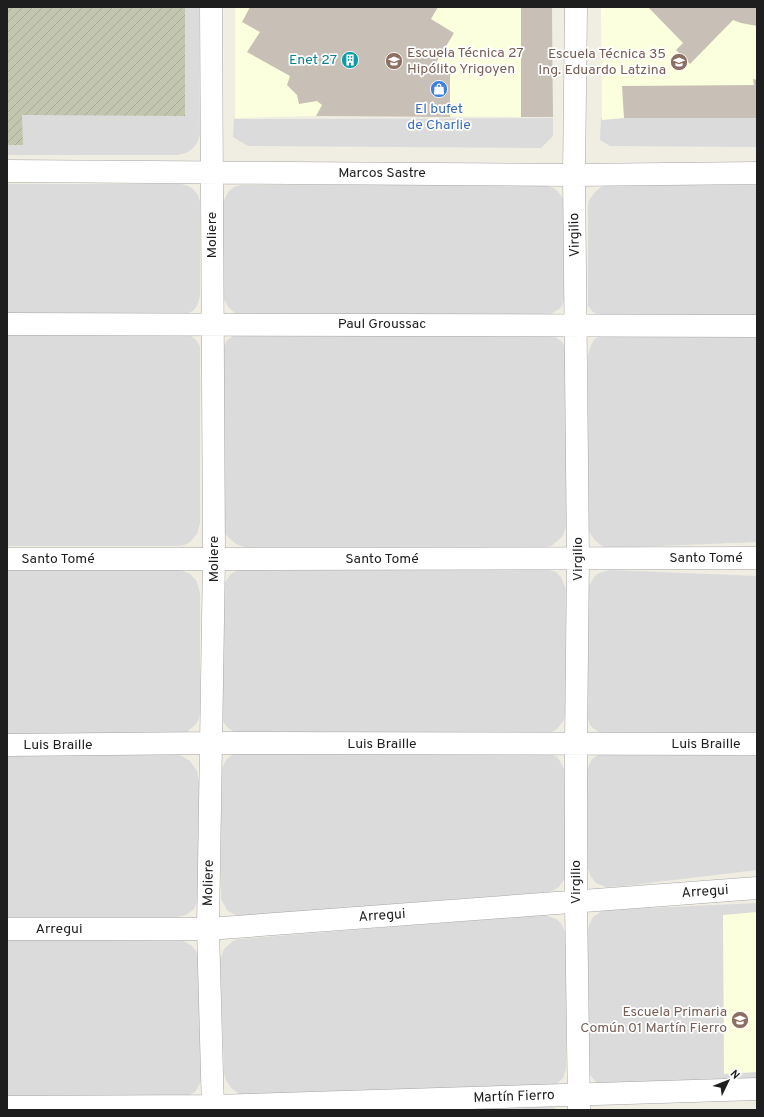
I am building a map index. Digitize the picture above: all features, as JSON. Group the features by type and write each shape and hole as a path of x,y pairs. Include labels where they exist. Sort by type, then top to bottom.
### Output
{"street":[{"name":"Moliere","path":"211,7 214,559 208,929 213,1108"},
{"name":"Virgilio","path":"576,7 574,175 578,559 576,902 579,1102"},
{"name":"Marcos Sastre","path":"7,171 574,175 757,173"},
{"name":"Paul Groussac","path":"7,324 757,326"},
{"name":"Santo Tomé","path":"7,558 757,558"},
{"name":"Luis Braille","path":"7,745 211,743 757,744"},
{"name":"Arregui","path":"7,929 208,929 757,888"},
{"name":"Martín Fierro","path":"7,1107 213,1108 579,1102 757,1089"}],"shaded area":[{"path":"7,7 199,7 200,135 197,143 188,152 178,155 7,155"},
{"path":"7,7 185,7 185,116 22,115 23,145 7,145"},
{"name":"Escuela Técnica 27 Hipólito Yrigoyen","path":"235,7 552,7 553,117 316,116 235,118"},
{"name":"Escuela Técnica 35 Ing. Eduardo Latzina","path":"601,7 757,7 757,118 624,118 602,120"},
{"path":"757,117 757,147 610,146 600,140 601,118"},
{"path":"553,118 553,136 541,148 248,146 233,137 234,119"},
{"path":"7,184 182,184 193,189 198,195 200,202 200,296 197,306 193,311 186,314 7,315"},
{"path":"240,185 545,185 554,188 564,200 565,299 559,309 549,315 242,316 235,313 228,307 223,296 223,203 229,191"},
{"path":"610,185 757,185 757,316 599,315 593,312 588,306 588,206 589,200 596,191 601,187"},
{"path":"7,332 189,334 196,340 200,346 200,523 197,534 190,542 178,546 7,546"},
{"path":"236,334 553,335 562,342 566,352 566,526 562,537 551,546 544,547 245,547 236,544 226,535 223,528 223,348 227,340"},
{"path":"600,335 757,336 757,542 611,548 604,547 594,539 588,527 588,355 594,340"},
{"path":"7,568 179,569 190,574 196,580 200,593 200,714 195,725 186,733 7,735"},
{"path":"241,569 546,569 556,572 561,577 566,589 564,720 557,729 548,734 237,734 228,728 222,717 223,586 230,575"},
{"path":"610,570 757,576 757,732 641,735 602,734 590,725 587,715 588,588 595,576 599,573"},
{"path":"7,751 177,753 190,761 197,771 199,782 199,897 194,909 186,915 177,917 7,917"},
{"path":"235,753 549,753 557,757 564,769 565,878 559,887 548,892 242,916 236,915 228,911 221,899 221,771 226,760"},
{"path":"601,753 757,756 757,870 624,886 606,887 596,883 591,877 588,868 587,771 592,759"},
{"path":"757,903 757,1081 598,1084 590,1075 588,1068 588,929 593,917 602,911 607,910"},
{"name":"Escuela Primaria Común 01 Martín Fierro","path":"757,912 757,1072 724,1074 723,915"},
{"path":"544,915 556,919 561,923 566,934 566,1069 563,1078 555,1085 241,1095 231,1088 226,1080 224,1073 220,959 224,949 233,941 239,939"},
{"path":"7,939 184,941 192,946 196,951 198,958 201,1081 195,1092 187,1096 7,1097"},
{"path":"551,1106 558,1110 353,1110"}],"building":[{"name":"Enet 27","path":"250,7 438,7 431,19 454,33 433,68 450,68 450,117 316,116 322,105 317,101 299,104 297,95 287,85 290,76 247,52 260,32 242,22"},
{"path":"521,7 552,7 553,117 521,117"},
{"path":"648,7 757,7 757,26 733,20 690,64 676,50 683,43"},
{"path":"753,79 757,80 757,118 624,118 622,86 754,85"}],"place":[{"name":"Enet 27","path":"350,60"},
{"name":"Escuela Técnica 27 Hipólito Yrigoyen","path":"394,61"},
{"name":"Escuela Técnica 35 Ing. Eduardo Latzina","path":"679,62"},
{"name":"El bufet de Charlie","path":"439,89"},
{"name":"Escuela Primaria Común 01 Martín Fierro","path":"740,1020"}]}
